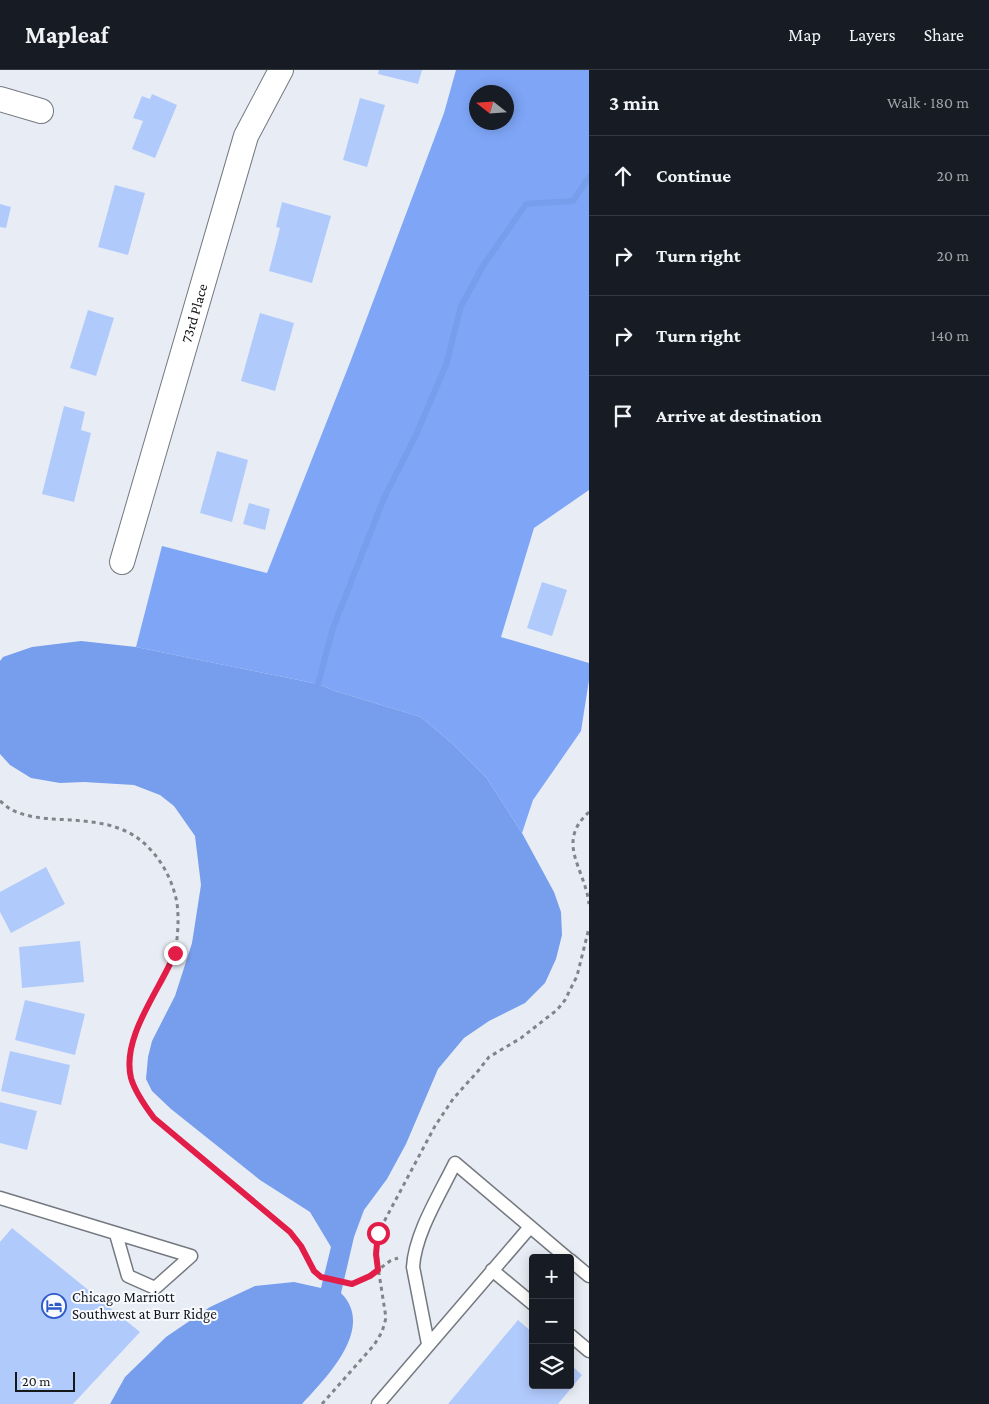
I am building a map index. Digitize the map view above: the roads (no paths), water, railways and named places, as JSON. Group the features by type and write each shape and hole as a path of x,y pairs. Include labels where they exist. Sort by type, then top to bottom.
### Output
{"street":[{"name":"73rd Place","path":"122,562 246,136 281,70"},
{"path":"0,99 41,110"}],"lane":[{"path":"428,1344 412,1267 413,1256 418,1238 455,1163 562,1254"},
{"path":"0,1198 191,1256 155,1288 128,1276 116,1234"},
{"path":"378,1404 530,1227"},
{"path":"574,1263 589,1276"},
{"path":"492,1270 529,1301"},
{"path":"574,1338 589,1351"}],"waterway":[{"path":"318,684 333,628 384,498 416,435 446,365 461,306 483,266 526,204 573,201 589,177"}],"place":[{"name":"Chicago Marriott Southwest at Burr Ridge","path":"54,1306"}]}
